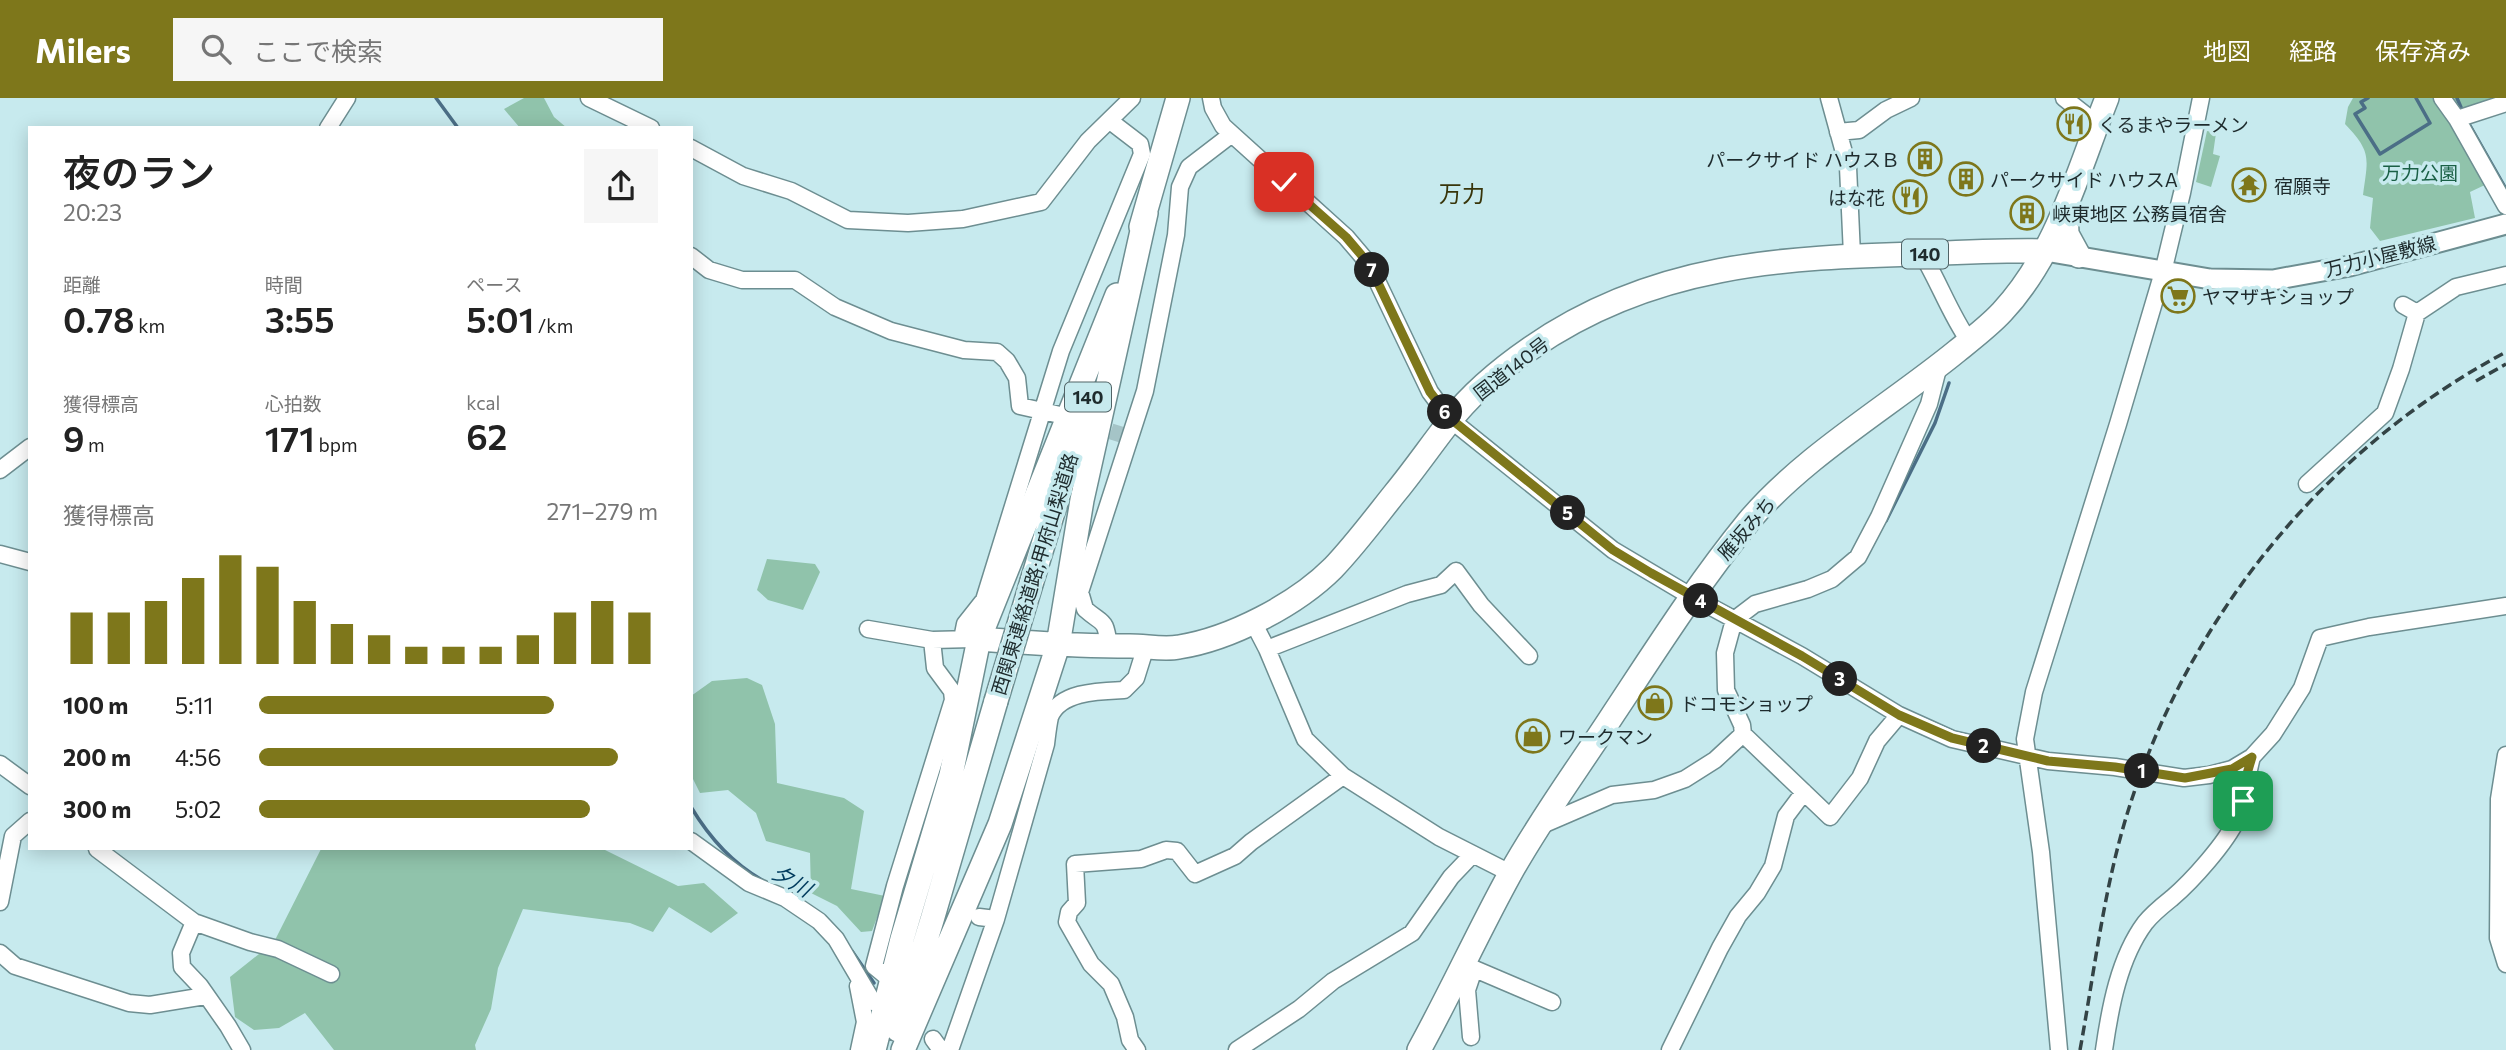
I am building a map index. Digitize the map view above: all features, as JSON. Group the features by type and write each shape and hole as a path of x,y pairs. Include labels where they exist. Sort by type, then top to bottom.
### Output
{"highway":[{"name":"西関東連絡道路;甲府山梨道路","path":"892,1050 1125,274 1146,213 1178,98"},
{"name":"雁坂みち","path":"1419,1050 1469,967 1510,873 1692,596 1751,519 1780,489 1939,365 2002,312 2045,251 2066,206 2107,98"},
{"path":"2066,206 2067,234 2078,256"},
{"path":"903,1050 1000,824 1058,645 1082,500 1146,213"},
{"path":"1998,251 2008,263 2011,272 2002,312"},
{"name":"国道140号","path":"971,639 1058,645 1176,648 1215,638 1253,622 1297,597 1333,568 1451,419 1496,375 1531,348 1568,326 1634,293 1703,274 1766,262 1852,254 2045,251"},
{"path":"874,1050 902,939 951,775 971,639 1125,274"}],"main road":[{"name":"万力小屋敷線","path":"2045,251 2229,281 2273,281 2350,266 2506,224"}],"street":[{"path":"329,126 347,98"},
{"path":"589,98 647,126"},
{"path":"693,149 743,176 791,191 848,220 922,222 963,219 1041,202 1088,141 1132,98"},
{"path":"1211,98 1213,108 1223,125 1346,237 1369,264 1430,392 1451,419 1613,550 1802,656 1899,715 1952,738 2027,756 2185,778 2232,769 2252,757 2286,716 2302,688 2320,638 2369,627 2506,606"},
{"path":"1829,98 1848,167 1852,254"},
{"path":"1838,132 1859,130 1886,110 1911,98"},
{"path":"2064,98 2097,124"},
{"path":"2059,1050 2041,852 2025,739 2034,692 2118,424 2162,272 2182,193 2201,98"},
{"path":"2442,98 2463,117 2506,206"},
{"path":"2463,117 2506,103"},
{"path":"868,629 932,640 971,639 964,624 984,600 1061,351 1142,154 1140,144 1110,121"},
{"path":"1108,646 1106,626 1102,620 1085,609 1080,592 1144,391 1175,236 1180,187 1189,167 1232,134"},
{"path":"1922,254 1937,278 1960,329 1969,341"},
{"path":"693,258 709,270 742,280 796,280 835,307 891,331 964,350 997,352 1007,361 1017,378 1020,405 1060,415"},
{"path":"2307,484 2385,413 2401,369 2410,309 2456,287 2506,275"},
{"path":"1899,715 1877,741 1860,778 1830,817 1743,734 1742,725 1726,691 1725,653 1734,620 1755,604 1832,579 1858,557 1879,517 1929,404 1939,365"},
{"path":"0,470 28,449"},
{"path":"0,554 28,561"},
{"path":"1267,649 1407,594 1441,585 1456,571 1481,605 1529,656"},
{"path":"1253,622 1305,740 1343,776 1472,855 1510,873"},
{"path":"886,976 874,966 953,699 952,691 935,668 932,640"},
{"path":"950,1050 996,919 1046,744 1051,716 1065,699 1090,693 1124,690 1136,678 1146,646"},
{"path":"1540,826 1612,795 1654,790 1685,779 1715,760 1743,734"},
{"path":"2506,755 2499,799 2498,925 2498,938 2506,964"},
{"path":"2104,1050 2110,1012 2133,943 2156,911 2174,897 2226,837 2237,819 2243,801 2252,757"},
{"path":"0,764 28,785"},
{"path":"1137,1050 1130,1040 1125,1017 1111,984 1091,964 1067,922 1069,912 1077,903 1074,864 1141,859 1166,849 1177,851 1195,874 1234,856 1343,776"},
{"path":"1670,1050 1720,948 1738,916 1757,893 1773,866 1786,816 1804,792"},
{"path":"0,902 13,836 28,823"},
{"path":"693,842 749,883 785,898 819,921 836,939 873,1002"},
{"path":"98,850 194,922 278,949 331,974"},
{"path":"1237,1050 1299,1009 1333,981 1412,933 1451,877 1472,855"},
{"path":"979,917 996,919"},
{"path":"194,922 181,953 182,967 228,1026 242,1050"},
{"path":"0,953 15,966 129,1003 150,1005 205,996"},
{"path":"1471,1037 1467,990 1469,967 1552,1002"},
{"path":"855,973 865,1022 859,1050"}],"green space":[{"path":"524,98 544,98 554,117 565,126 518,126 504,109"},
{"name":"万力公園","path":"2353,98 2499,98 2459,113 2489,183 2470,192 2475,218 2380,241 2370,228 2373,198 2363,195 2367,164 2364,149 2345,124 2348,107"},
{"path":"2207,131 2216,133 2213,154 2220,156 2211,187 2196,182"},
{"path":"767,559 815,564 820,572 803,610 768,600 757,590"},
{"path":"747,678 762,685 775,724 777,783 844,798 864,811 851,889 885,896 872,931 861,932 837,906 811,893 810,853 766,841 756,813 728,790 700,793 693,779 693,695 712,681"},
{"path":"320,850 605,850 678,886 704,883 738,913 711,933 669,907 653,932 630,923 523,909 498,968 491,1009 475,1045 476,1050 334,1050 305,1013 279,1028 254,1030 235,1017 230,977 274,942"}],"waterway":[{"name":"夕川","path":"436,98 457,126"},
{"path":"2368,98 2361,102 2365,108 2355,114 2380,154 2430,123 2416,98"},
{"path":"2457,98 2463,112"},
{"path":"2468,122 2506,189"},
{"path":"1886,521 1935,423 1949,383"},
{"name":"夕川","path":"693,810 722,848 741,866 762,880"},
{"name":"夕川","path":"852,951 874,983"}],"tunnel":[{"path":"1088,424 1129,437"}],"railway":[{"path":"2080,1050 2105,906 2125,821 2151,748 2184,677 2223,611 2269,548 2321,491 2378,438 2440,392 2506,352"},
{"path":"2476,381 2506,364"}],"place":[{"name":"くるまやラーメン","path":"2074,124"},
{"name":"パークサイド ハウスＢ","path":"1925,159"},
{"name":"パークサイド ハウスA","path":"1966,179"},
{"name":"宿願寺","path":"2249,185"},
{"name":"はな花","path":"1910,197"},
{"name":"峡東地区 公務員宿舎","path":"2027,213"},
{"name":"ヤマザキショップ","path":"2178,296"},
{"name":"ドコモショップ","path":"1655,703"},
{"name":"ワークマン","path":"1533,736"}],"district":[{"name":"万力","path":"1462,193"}],"route":[{"path":"1284,182 1346,237 1369,264 1416,366 1430,392 1451,419 1613,550 1687,594 1802,656 1899,715 1952,738 2048,761 2115,767 2185,778 2232,769 2252,757 2243,801"}]}
